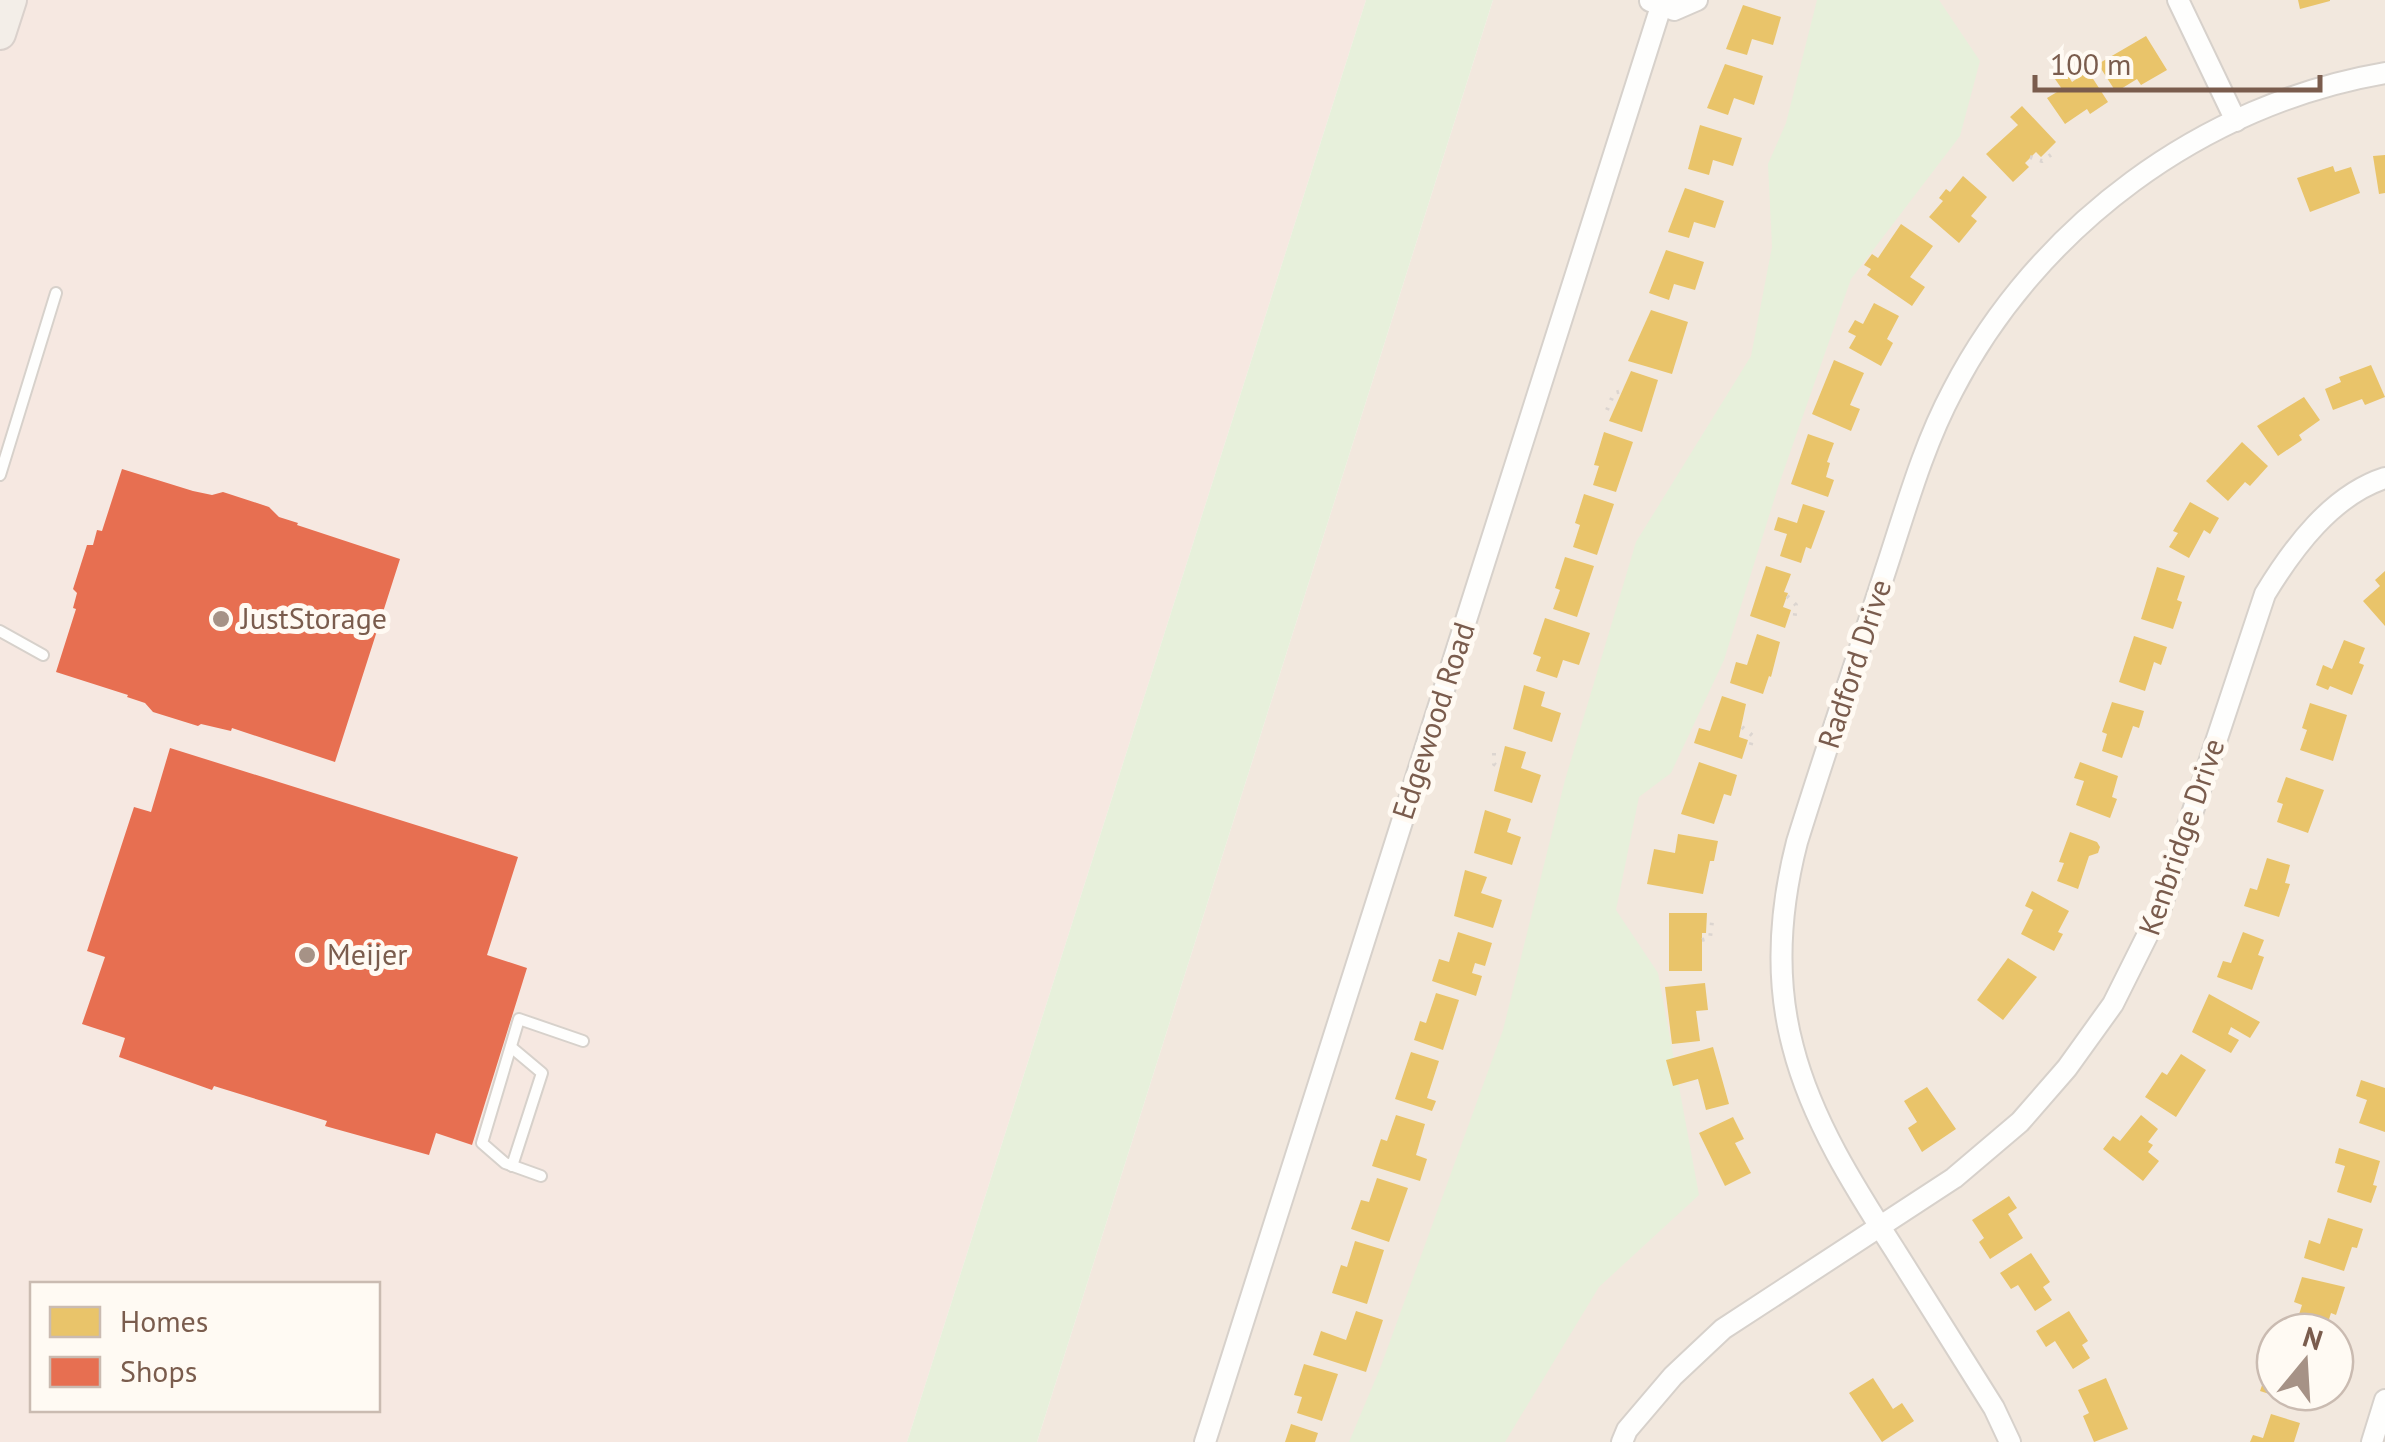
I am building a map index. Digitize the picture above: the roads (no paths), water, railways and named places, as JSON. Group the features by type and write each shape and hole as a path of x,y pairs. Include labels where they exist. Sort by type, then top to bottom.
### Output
{"main road":[{"path":"0,34 11,0"}],"street":[{"path":"1657,2 1679,9 1697,0"},
{"path":"2178,0 2236,121"},
{"name":"Edgewood Road","path":"1205,1442 1657,2"},
{"name":"Radford Drive","path":"2010,1442 1994,1408 1836,1153 1808,1094 1786,1017 1782,925 1790,867 1921,463 1952,391 1980,342 2048,256 2101,206 2172,154 2236,121 2318,89 2385,73"},
{"name":"Kenbridge Drive","path":"1622,1442 1627,1430 1673,1376 1723,1329 1954,1178 2020,1122 2067,1068 2113,1004 2160,910 2265,594 2287,557 2332,510 2372,482 2385,478"},
{"path":"2372,1442 2385,1400"}],"lane":[{"path":"0,475 56,293"},
{"path":"0,631 42,655"},
{"path":"541,1176 504,1163 482,1143 519,1020 582,1041"},
{"path":"512,1047 542,1073 512,1166"}],"place":[{"name":"JustStorage","path":"221,619"},
{"name":"Meijer","path":"307,955"}]}
